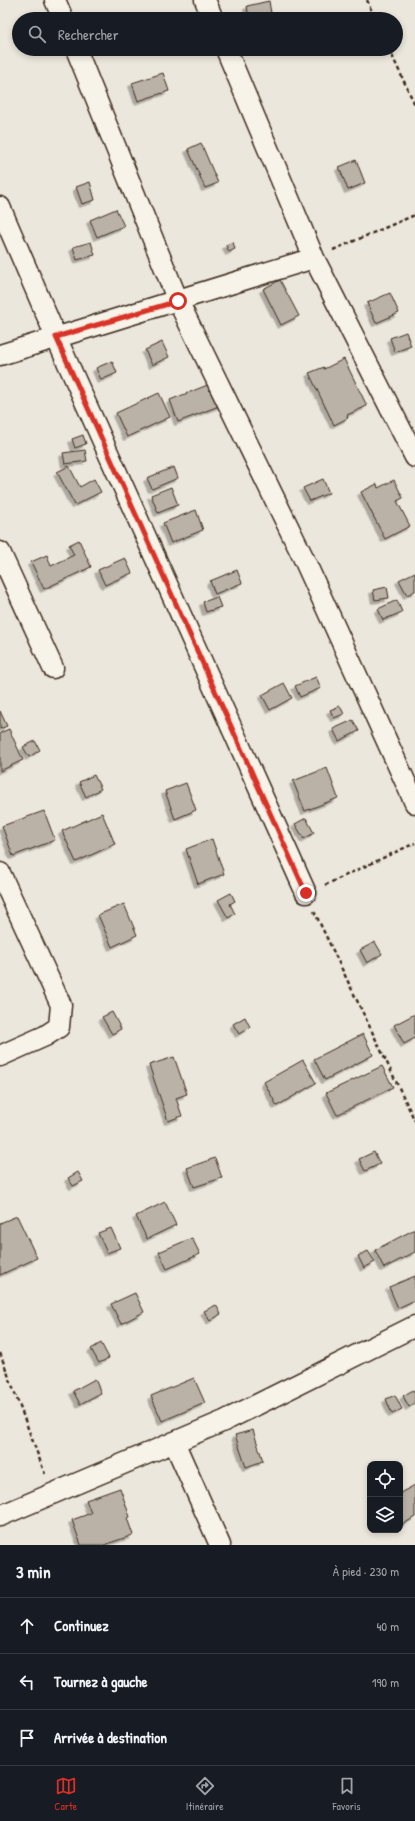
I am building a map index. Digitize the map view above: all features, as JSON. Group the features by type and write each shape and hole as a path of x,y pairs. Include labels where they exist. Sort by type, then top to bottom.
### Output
{"street":[{"path":"55,0 60,12"},
{"path":"205,0 210,12"},
{"path":"79,56 178,301 303,557 415,803"},
{"path":"229,56 314,258 415,457"},
{"path":"0,207 56,337 306,893"},
{"path":"0,355 314,258"},
{"path":"0,552 53,668"},
{"path":"0,873 60,1005 60,1016 59,1027 45,1036 0,1056"},
{"path":"0,1516 224,1421 415,1326"},
{"path":"174,1442 220,1545"}],"path":[{"path":"367,0 372,12"},
{"path":"392,56 415,105"},
{"path":"314,258 415,215"},
{"path":"415,843 306,893 415,1121"},
{"path":"0,1353 52,1494"}],"building":[{"path":"269,1 271,12 248,12 247,6"},
{"path":"163,73 169,91 138,101 132,83"},
{"path":"201,143 218,183 205,188 188,149"},
{"path":"356,160 365,183 348,190 339,167"},
{"path":"90,182 95,200 82,204 76,187"},
{"path":"116,209 124,226 97,237 90,220"},
{"path":"91,242 95,255 77,260 73,247"},
{"path":"233,242 235,249 229,252 226,245"},
{"path":"280,280 299,316 281,325 263,289"},
{"path":"390,293 399,313 376,323 367,303"},
{"path":"406,332 411,346 395,352 390,338"},
{"path":"162,342 169,357 152,365 145,350"},
{"path":"344,359 367,406 347,415 348,418 334,425 309,373 324,367 324,369"},
{"path":"112,361 117,373 101,380 96,368"},
{"path":"215,382 224,404 178,422 170,400"},
{"path":"159,393 170,417 127,437 116,413"},
{"path":"83,435 86,444 75,448 72,439"},
{"path":"85,450 87,461 65,464 63,453"},
{"path":"69,466 80,487 94,479 101,492 75,505 57,472"},
{"path":"174,467 178,478 152,489 147,478"},
{"path":"323,479 329,493 310,501 303,488"},
{"path":"394,480 403,498 397,501 410,526 385,539 361,492 377,484 378,488"},
{"path":"171,487 178,505 158,513 151,495"},
{"path":"196,510 203,530 171,543 163,523"},
{"path":"79,540 91,567 44,589 31,562 47,555 51,566 74,555 69,545"},
{"path":"125,558 132,573 105,585 98,570"},
{"path":"237,570 242,583 215,594 210,581"},
{"path":"415,572 415,591 407,595 399,580"},
{"path":"387,587 389,598 375,600 373,590"},
{"path":"217,597 221,607 206,612 203,602"},
{"path":"397,600 402,612 383,620 378,609"},
{"path":"316,677 321,688 300,697 295,686"},
{"path":"284,683 292,698 270,710 262,695"},
{"path":"340,706 344,714 334,718 330,710"},
{"path":"0,711 7,726 0,729"},
{"path":"353,720 359,731 339,741 333,729"},
{"path":"9,729 23,760 0,771 0,733"},
{"path":"35,741 40,750 29,757 23,747"},
{"path":"327,768 338,798 305,811 293,781"},
{"path":"94,775 101,789 86,797 79,782"},
{"path":"186,783 196,810 175,819 165,791"},
{"path":"44,811 55,840 13,856 2,826"},
{"path":"102,813 115,844 76,862 62,831"},
{"path":"306,818 314,833 304,839 295,824"},
{"path":"212,839 224,874 198,884 186,849"},
{"path":"231,893 235,901 230,904 235,914 228,918 218,900"},
{"path":"124,904 137,935 112,947 98,915"},
{"path":"375,942 382,954 367,963 360,950"},
{"path":"112,1012 121,1029 112,1034 102,1017"},
{"path":"415,1014 415,1038 404,1044 394,1025"},
{"path":"245,1017 250,1027 239,1034 233,1024"},
{"path":"363,1034 373,1055 325,1080 314,1059"},
{"path":"174,1057 187,1094 176,1098 182,1116 168,1121 149,1065"},
{"path":"303,1060 316,1083 277,1106 264,1082"},
{"path":"382,1066 393,1087 337,1115 326,1093"},
{"path":"374,1152 380,1164 365,1171 359,1159"},
{"path":"215,1158 222,1178 194,1187 187,1168"},
{"path":"78,1172 83,1181 73,1186 68,1178"},
{"path":"165,1202 176,1225 147,1239 136,1216"},
{"path":"17,1216 37,1258 0,1275 0,1223"},
{"path":"111,1228 120,1248 107,1253 98,1233"},
{"path":"415,1229 415,1252 384,1268 375,1250"},
{"path":"192,1238 200,1254 167,1269 159,1252"},
{"path":"368,1251 375,1262 364,1268 358,1256"},
{"path":"415,1276 415,1300 398,1308 389,1287"},
{"path":"135,1293 144,1312 121,1324 111,1304"},
{"path":"216,1305 221,1314 210,1321 204,1311"},
{"path":"101,1343 109,1358 99,1363 91,1349"},
{"path":"194,1378 205,1403 162,1421 151,1396"},
{"path":"95,1379 101,1393 80,1404 73,1391"},
{"path":"413,1390 415,1393 415,1403 409,1407 403,1396"},
{"path":"395,1395 402,1409 392,1414 386,1399"},
{"path":"253,1430 263,1461 246,1467 235,1435"},
{"path":"415,1485 415,1517 403,1524 403,1497 403,1491"},
{"path":"120,1488 130,1517 127,1518 133,1535 104,1545 81,1545 72,1520 91,1513 86,1500"}],"route":[{"path":"178,301 56,337 306,893"}]}
